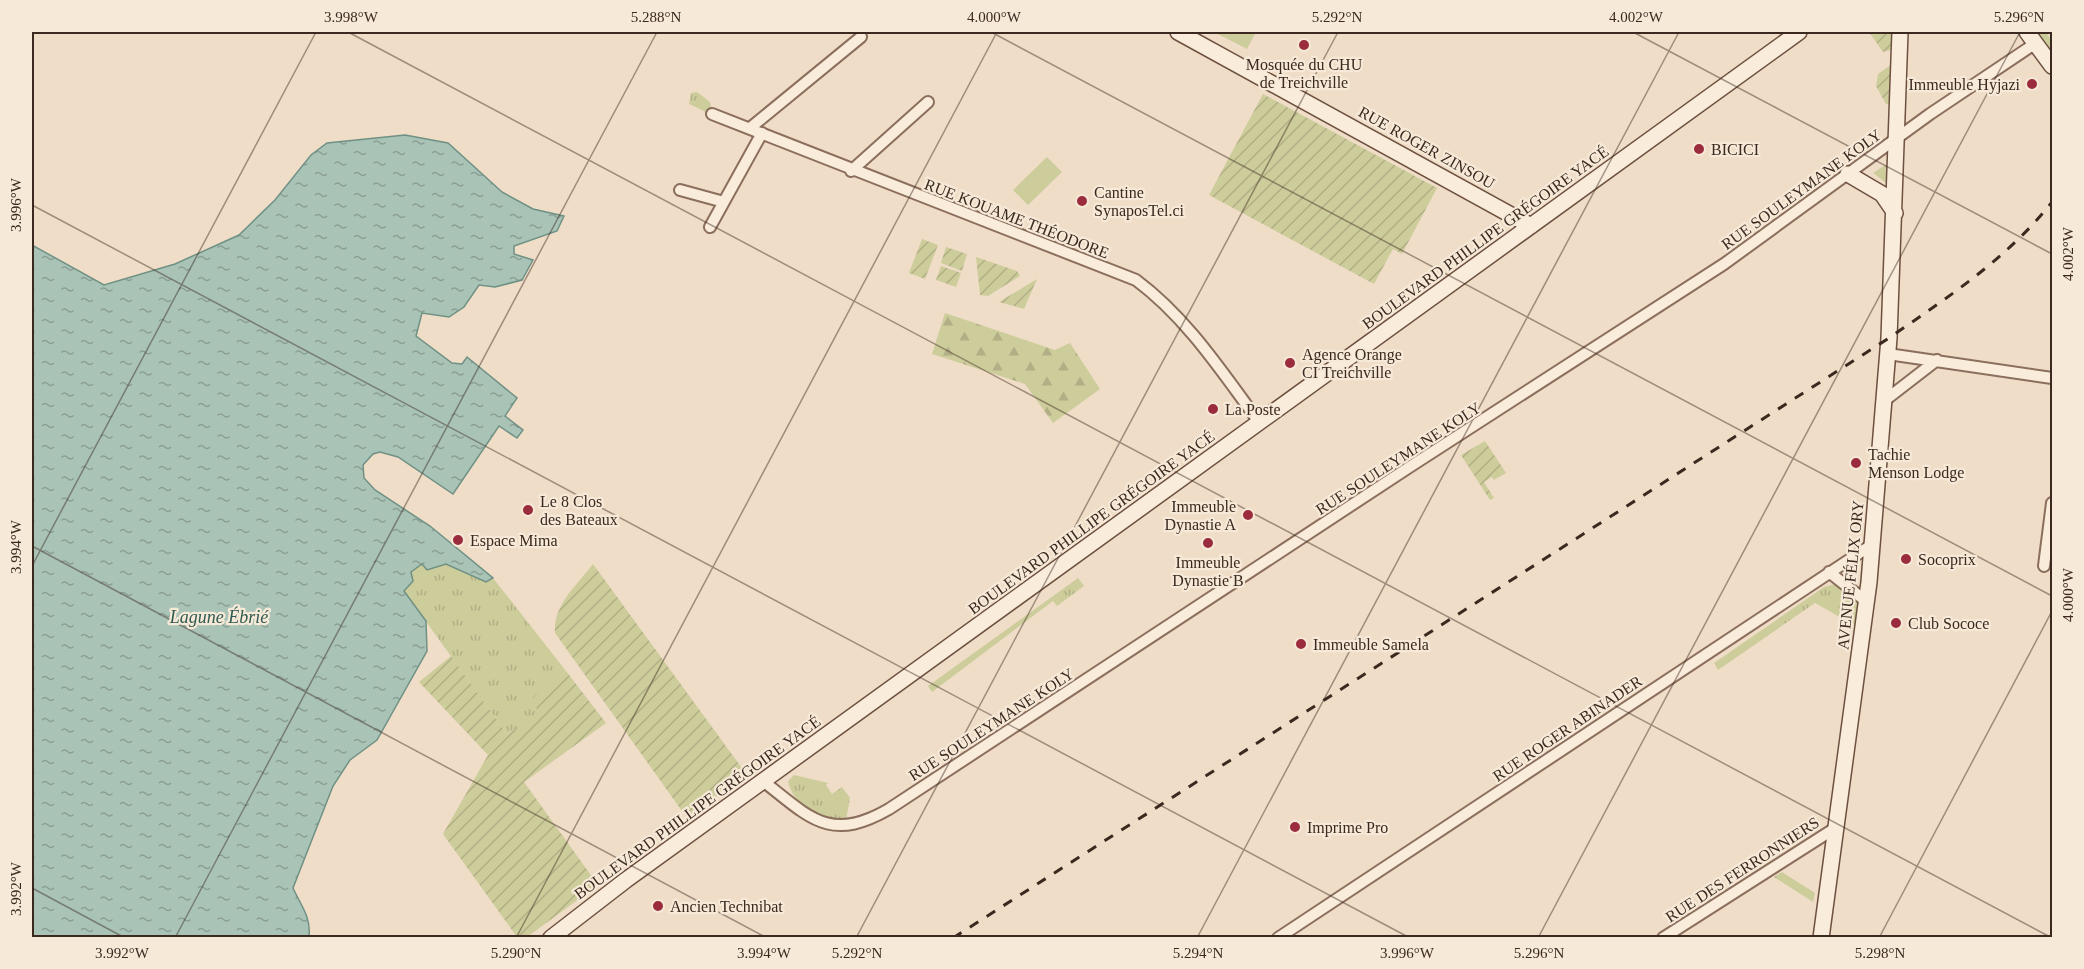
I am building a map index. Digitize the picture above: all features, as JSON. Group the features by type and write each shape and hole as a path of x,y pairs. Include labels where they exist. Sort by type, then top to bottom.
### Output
{"main road":[{"name":"RUE ROGER ZINSOU","path":"1178,32 1532,226"},
{"name":"BOULEVARD PHILLIPE GRÉGOIRE YACÉ","path":"551,938 763,781 1798,32"},
{"name":"AVENUE FÉLIX ORY","path":"1821,938 1873,544 1888,354 1898,137 1900,32"},
{"path":"2031,37 2052,66"},
{"path":"1848,174 1882,194 1895,214"}],"street":[{"path":"750,128 861,37"},
{"name":"RUE SOULEYMANE KOLY","path":"763,781 820,822 849,825 870,819 1725,264 2031,37"},
{"path":"852,171 928,102"},
{"name":"RUE KOUAME THÉODORE","path":"712,114 852,171 1136,280 1161,300 1190,330 1259,422"},
{"path":"710,227 762,133"},
{"path":"680,190 724,202"},
{"path":"1888,354 2052,378"},
{"path":"1884,401 1937,360"},
{"path":"2044,566 2052,503"},
{"name":"RUE ROGER ABINADER","path":"1278,938 1873,544"},
{"path":"1829,572 1867,602"},
{"name":"RUE DES FERRONNIERS","path":"1663,938 1837,826"}],"green space":[{"path":"1214,32 1256,32 1247,49"},
{"path":"1869,32 1889,32 1896,39 1894,49 1883,52"},
{"path":"2035,32 2046,32 2052,41 2052,55"},
{"path":"1892,64 1890,104 1886,104 1876,86 1878,74"},
{"path":"697,92 710,102 712,111 706,112 689,104 691,93"},
{"path":"1263,94 1437,188 1402,254 1393,249 1374,284 1209,195"},
{"path":"1047,157 1062,172 1028,205 1013,190"},
{"path":"1890,162 1889,185 1873,173"},
{"path":"922,239 938,245 925,279 909,273"},
{"path":"946,247 967,254 962,271 941,263"},
{"path":"976,257 1017,271 1020,276 988,296 980,295"},
{"path":"941,266 961,273 956,287 936,280"},
{"path":"1037,279 1024,309 999,302"},
{"path":"945,313 1055,350 1070,343 1100,389 1053,423 1025,384 932,354"},
{"path":"1485,441 1506,473 1494,480 1492,477 1484,482 1494,498 1490,500 1461,455"},
{"path":"422,564 427,570 446,564 486,581 493,578 566,671 534,697 540,716 507,734 404,591 413,581 411,572"},
{"path":"593,564 747,775 687,818 555,633 555,623 562,604"},
{"path":"1078,578 1084,586 1057,606 1053,601 932,692 928,686"},
{"path":"1835,584 1858,599 1858,624 1852,624 1815,603 1718,670 1714,663 1824,587"},
{"path":"451,656 507,734 539,716 533,697 566,671 606,723 524,782 598,885 527,937 517,937 443,834 488,755 419,682"},
{"path":"794,775 828,783 826,785 832,794 842,787 850,798 846,820 819,814 802,804 791,790 788,781"},
{"path":"1782,872 1815,893 1813,902 1774,877"}],"water":[{"name":"Lagune Ébrié","path":"405,135 448,143 502,192 533,209 564,216 557,231 514,246 514,254 533,260 522,280 495,287 479,285 464,307 449,317 422,313 416,336 452,363 462,364 467,357 517,398 505,416 523,430 517,438 499,426 453,494 398,457 380,452 373,454 363,465 364,478 375,490 430,526 493,578 486,582 446,564 427,570 422,564 411,572 413,581 404,591 426,621 427,651 377,740 350,760 333,786 293,888 307,917 309,937 32,937 32,245 104,285 175,264 239,235 275,200 311,155 327,143"}],"railway":[{"path":"953,938 1889,338 1976,276 2016,242 2052,202"}],"place":[{"name":"Mosquée du CHU de Treichville","path":"1304,45"},
{"name":"Immeuble Hyjazi","path":"2032,84"},
{"name":"BICICI","path":"1699,149"},
{"name":"Cantine SynaposTel.ci","path":"1082,201"},
{"name":"Agence Orange CI Treichville","path":"1290,363"},
{"name":"La Poste","path":"1213,409"},
{"name":"Tachie Menson Lodge","path":"1856,463"},
{"name":"Le 8 Clos des Bateaux","path":"528,510"},
{"name":"Immeuble Dynastie A","path":"1248,515"},
{"name":"Espace Mima","path":"458,540"},
{"name":"Immeuble Dynastie B","path":"1208,543"},
{"name":"Socoprix","path":"1906,559"},
{"name":"Club Sococe","path":"1896,623"},
{"name":"Immeuble Samela","path":"1301,644"},
{"name":"Imprime Pro","path":"1295,827"},
{"name":"Ancien Technibat","path":"658,906"}]}
